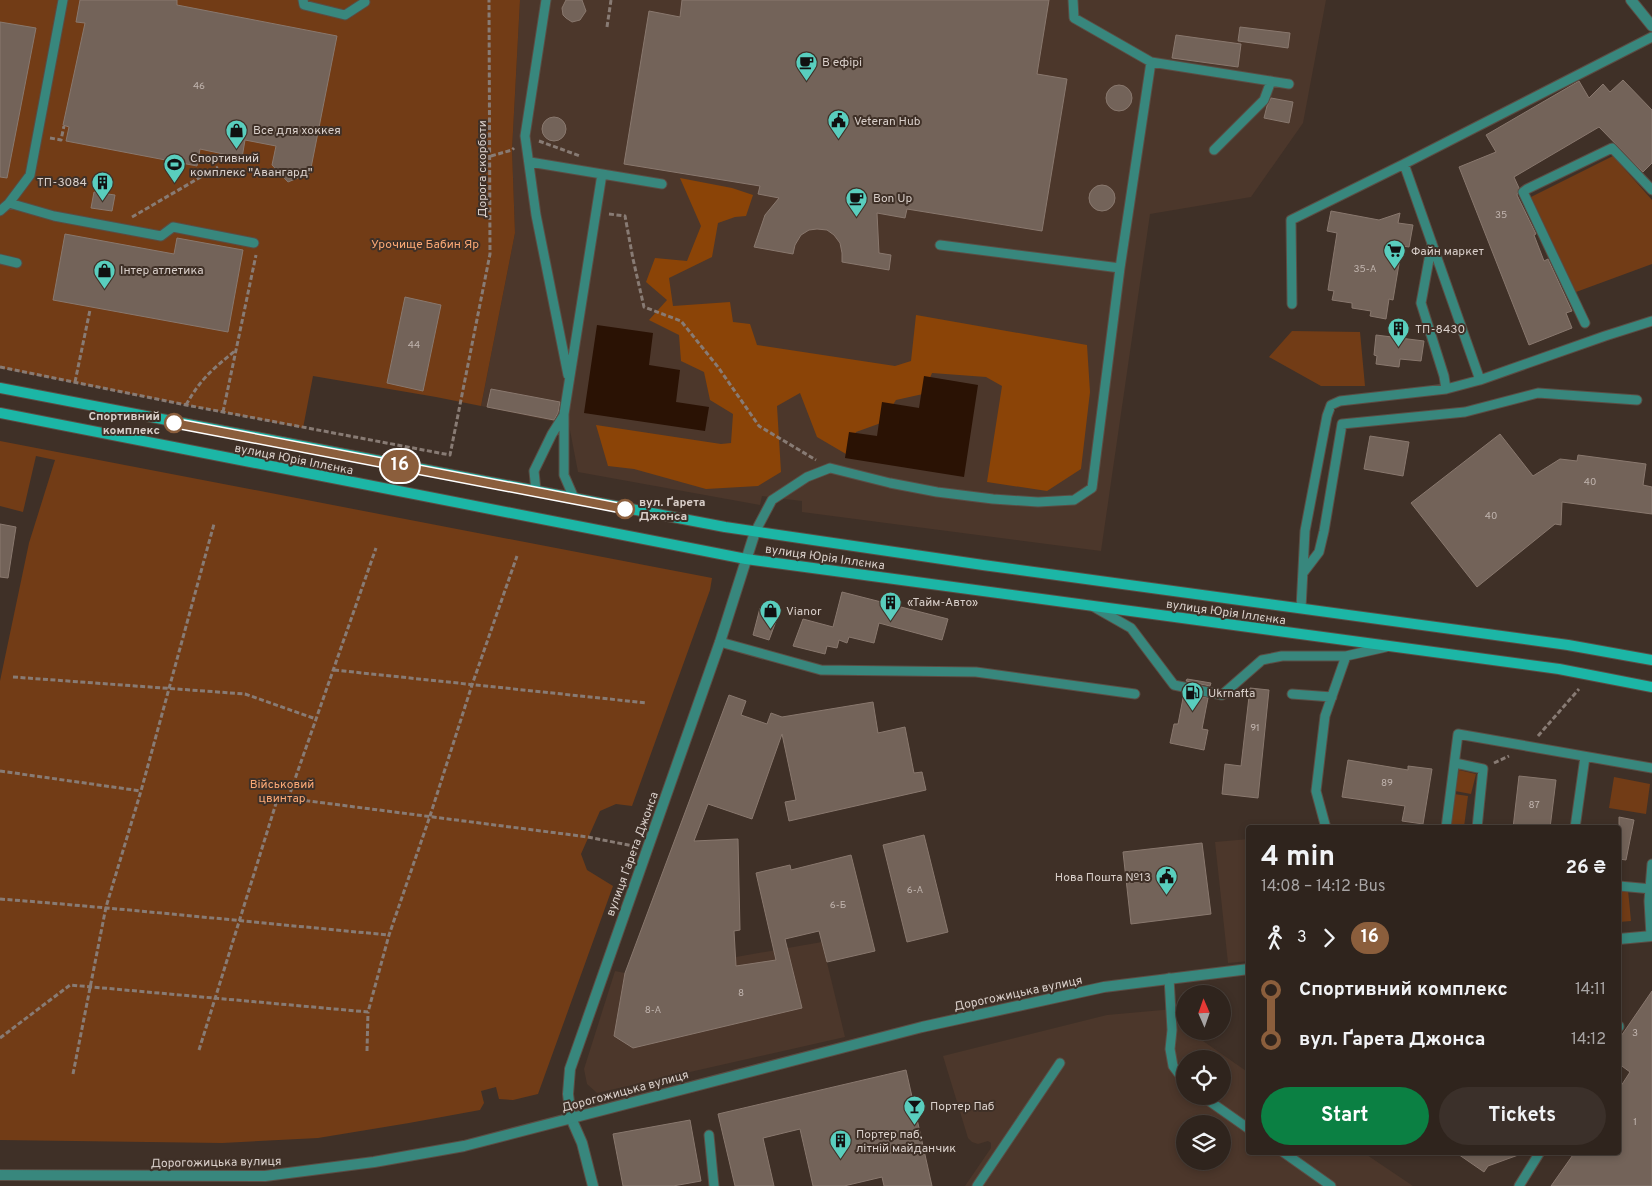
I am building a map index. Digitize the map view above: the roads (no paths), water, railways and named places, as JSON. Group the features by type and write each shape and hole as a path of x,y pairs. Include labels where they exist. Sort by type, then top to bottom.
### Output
{"main road":[{"name":"вулиця Юрія Іллєнка","path":"0,388 536,492 755,532 1568,645 1652,660"},
{"name":"вулиця Юрія Іллєнка","path":"0,413 746,559 1559,669 1652,687"}],"street":[{"path":"1631,0 1652,26"},
{"name":"вулиця Ґарета Джонса","path":"593,1186 582,1143 571,1118 568,1094 570,1069 720,642 755,532"},
{"path":"1621,939 1652,936"},
{"name":"Дорогожицька вулиця","path":"0,1175 265,1176 374,1162 464,1146 922,1027 1104,987 1246,968"}],"lane":[{"path":"0,211 9,203 30,175 62,0"},
{"path":"303,0 304,5 345,15 366,2"},
{"path":"546,0 525,136 536,215 569,382"},
{"path":"1073,0 1074,18 1151,62 1289,84"},
{"path":"1292,304 1292,220 1652,37"},
{"path":"755,532 772,500 807,478 830,468 928,490 993,499 1038,502 1074,500 1092,488 1120,268 1151,62"},
{"path":"1214,150 1264,100 1271,81"},
{"path":"1585,323 1524,192 1527,188 1612,148 1652,190"},
{"path":"530,162 662,184"},
{"path":"1404,164 1480,380"},
{"path":"574,498 564,476 564,414 602,174"},
{"path":"9,203 54,216 161,236 173,226 254,242"},
{"path":"1432,242 1421,303 1444,376 1446,389"},
{"path":"940,245 1120,268"},
{"path":"0,259 17,262"},
{"path":"1301,608 1305,531 1327,416 1331,405 1340,401 1446,389 1480,380 1652,321"},
{"path":"1302,573 1319,552 1342,424 1465,412 1538,393 1637,400"},
{"path":"536,492 534,471 564,414"},
{"path":"1092,606 1130,628 1174,685 1222,695 1262,660 1282,656 1346,656 1386,646"},
{"path":"720,642 821,670 976,672 1135,694"},
{"path":"1325,825 1316,791 1325,716 1346,656"},
{"path":"1292,694 1332,698"},
{"path":"1446,825 1458,734 1652,768"},
{"path":"1575,825 1585,757"},
{"path":"1454,763 1483,769 1477,825"},
{"path":"1652,864 1652,936"},
{"path":"1621,886 1651,889"},
{"path":"1169,978 1172,1030 1170,1049 1173,1066 1176,1070"},
{"path":"977,1186 1060,1063"},
{"path":"1215,1105 1246,1127"},
{"path":"709,1135 714,1186"},
{"path":"1287,1155 1331,1186"},
{"path":"1519,1186 1538,1155"}],"place":[{"name":"В ефірі","path":"806,81"},
{"name":"Veteran Hub","path":"838,140"},
{"name":"Все для хоккея","path":"237,149"},
{"name":"Спортивний комплекс \"Авангард\"","path":"174,184"},
{"name":"ТП-3084","path":"103,201"},
{"name":"Bon Up","path":"857,217"},
{"name":"Файн маркет","path":"1395,270"},
{"name":"Інтер атлетика","path":"104,289"},
{"name":"ТП-8430","path":"1399,348"},
{"name":"Спортивний комплекс","path":"174,423"},
{"name":"вул. Ґарета Джонса","path":"625,509"},
{"name":"«Тайм-Авто»","path":"891,621"},
{"name":"Vianor","path":"770,630"},
{"name":"Ukrnafta","path":"1192,712"},
{"name":"Нова Пошта №13","path":"1167,896"},
{"name":"Портер Паб","path":"914,1125"},
{"name":"Портер паб, літній майданчик","path":"840,1160"}],"park label":[{"name":"Урочище Бабин Яр","path":"425,244"},
{"name":"Військовий цвинтар","path":"282,791"}]}
